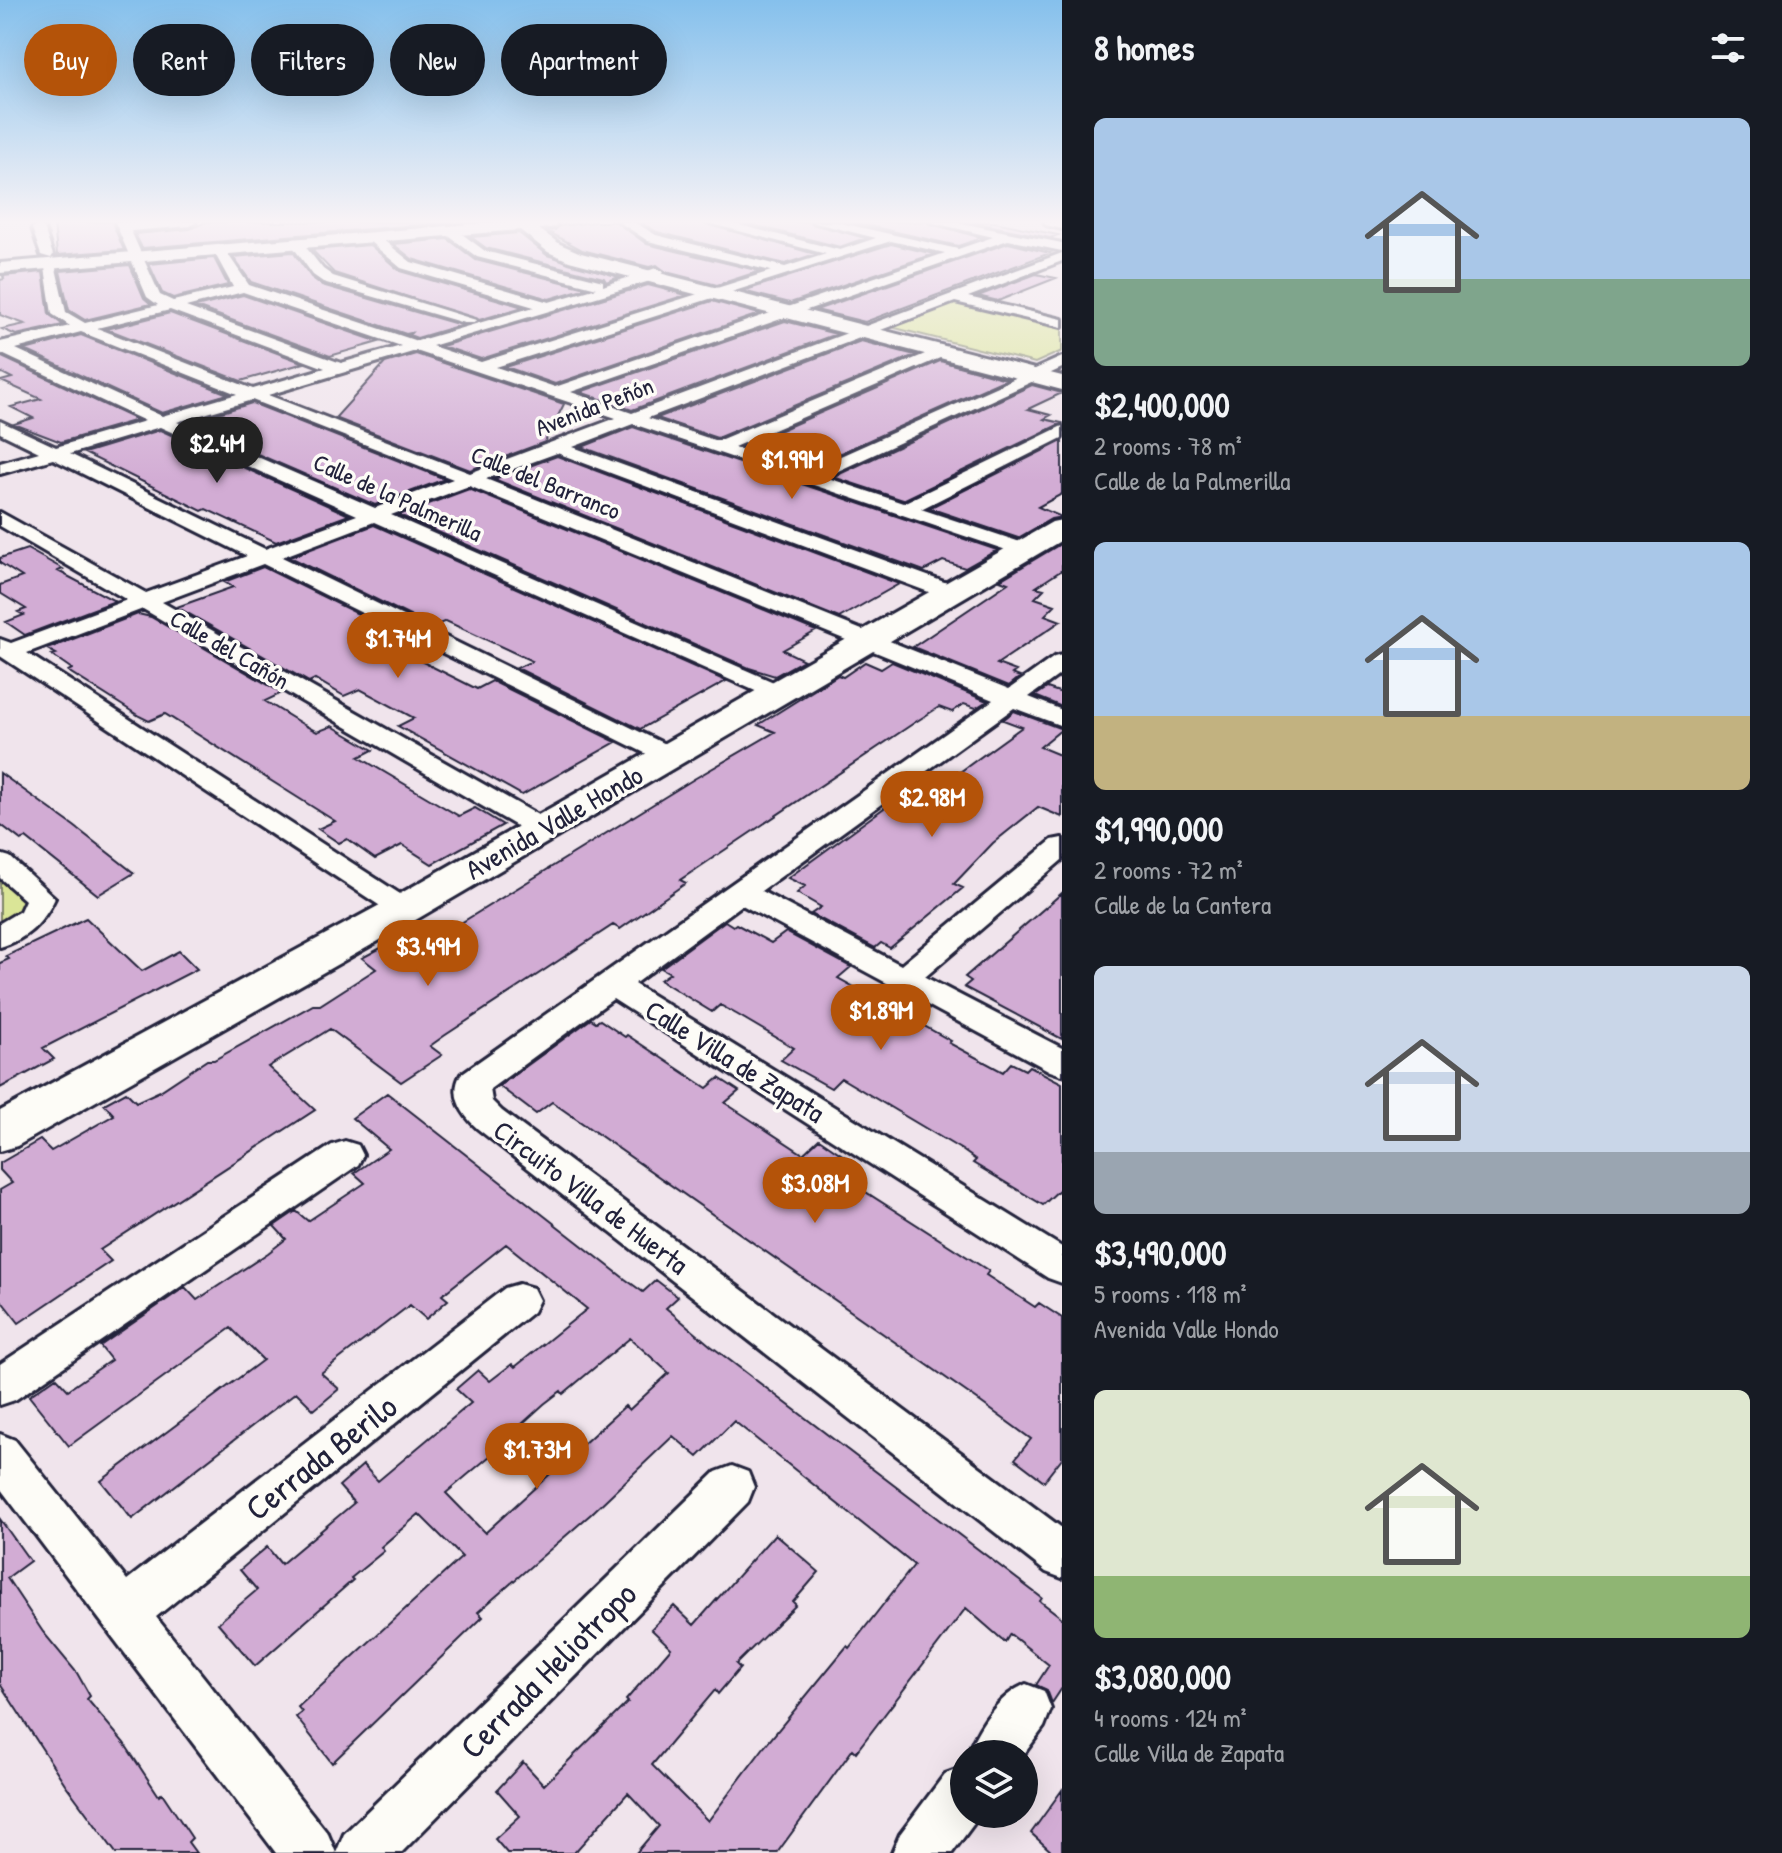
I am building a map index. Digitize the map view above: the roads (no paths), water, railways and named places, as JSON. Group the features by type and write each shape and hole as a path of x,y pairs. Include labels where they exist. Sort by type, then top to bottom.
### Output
{"street":[{"name":"Calle del Barranco","path":"58,308 59,314 83,328 469,479 1062,719"},
{"path":"0,347 161,308"},
{"path":"178,308 333,366"},
{"path":"304,308 1025,550"},
{"path":"429,308 469,320"},
{"path":"407,344 469,320 520,308"},
{"path":"0,469 48,450 525,308"},
{"path":"479,368 666,308"},
{"path":"787,308 1050,371 1062,383"},
{"path":"553,393 797,308"},
{"name":"Avenida Peñón","path":"4,649 146,601 921,308"},
{"path":"1001,308 1062,323"},
{"path":"1033,316 1051,308"},
{"path":"866,329 942,352 1050,371"},
{"name":"Calle de la Palmerilla","path":"0,347 777,692"},
{"path":"716,448 942,352"},
{"path":"807,478 1050,371"},
{"path":"0,426 668,755"},
{"path":"904,510 1062,431"},
{"path":"555,446 950,592"},
{"path":"0,460 48,450"},
{"name":"Calle del Cañón","path":"0,518 542,829"},
{"name":"Avenida Valle Hondo","path":"0,1133 404,909 1062,528"},
{"path":"4,649 404,909"},
{"name":"Circuito Villa de Huerta","path":"1062,662 473,1083 472,1096 480,1112 1062,1556"},
{"path":"905,978 1062,846"},
{"path":"0,863 40,898 32,916 0,937"},
{"path":"738,891 1062,1063"},
{"name":"Calle Villa de Zapata","path":"610,983 1062,1267"},
{"path":"0,1387 345,1155"},
{"name":"Cerrada Berilo","path":"123,1613 519,1300"},
{"path":"0,1454 309,1853"},
{"name":"Cerrada Heliotropo","path":"363,1853 732,1487"},
{"path":"1003,1740 1026,1709"},
{"path":"919,1853 950,1812"}]}
